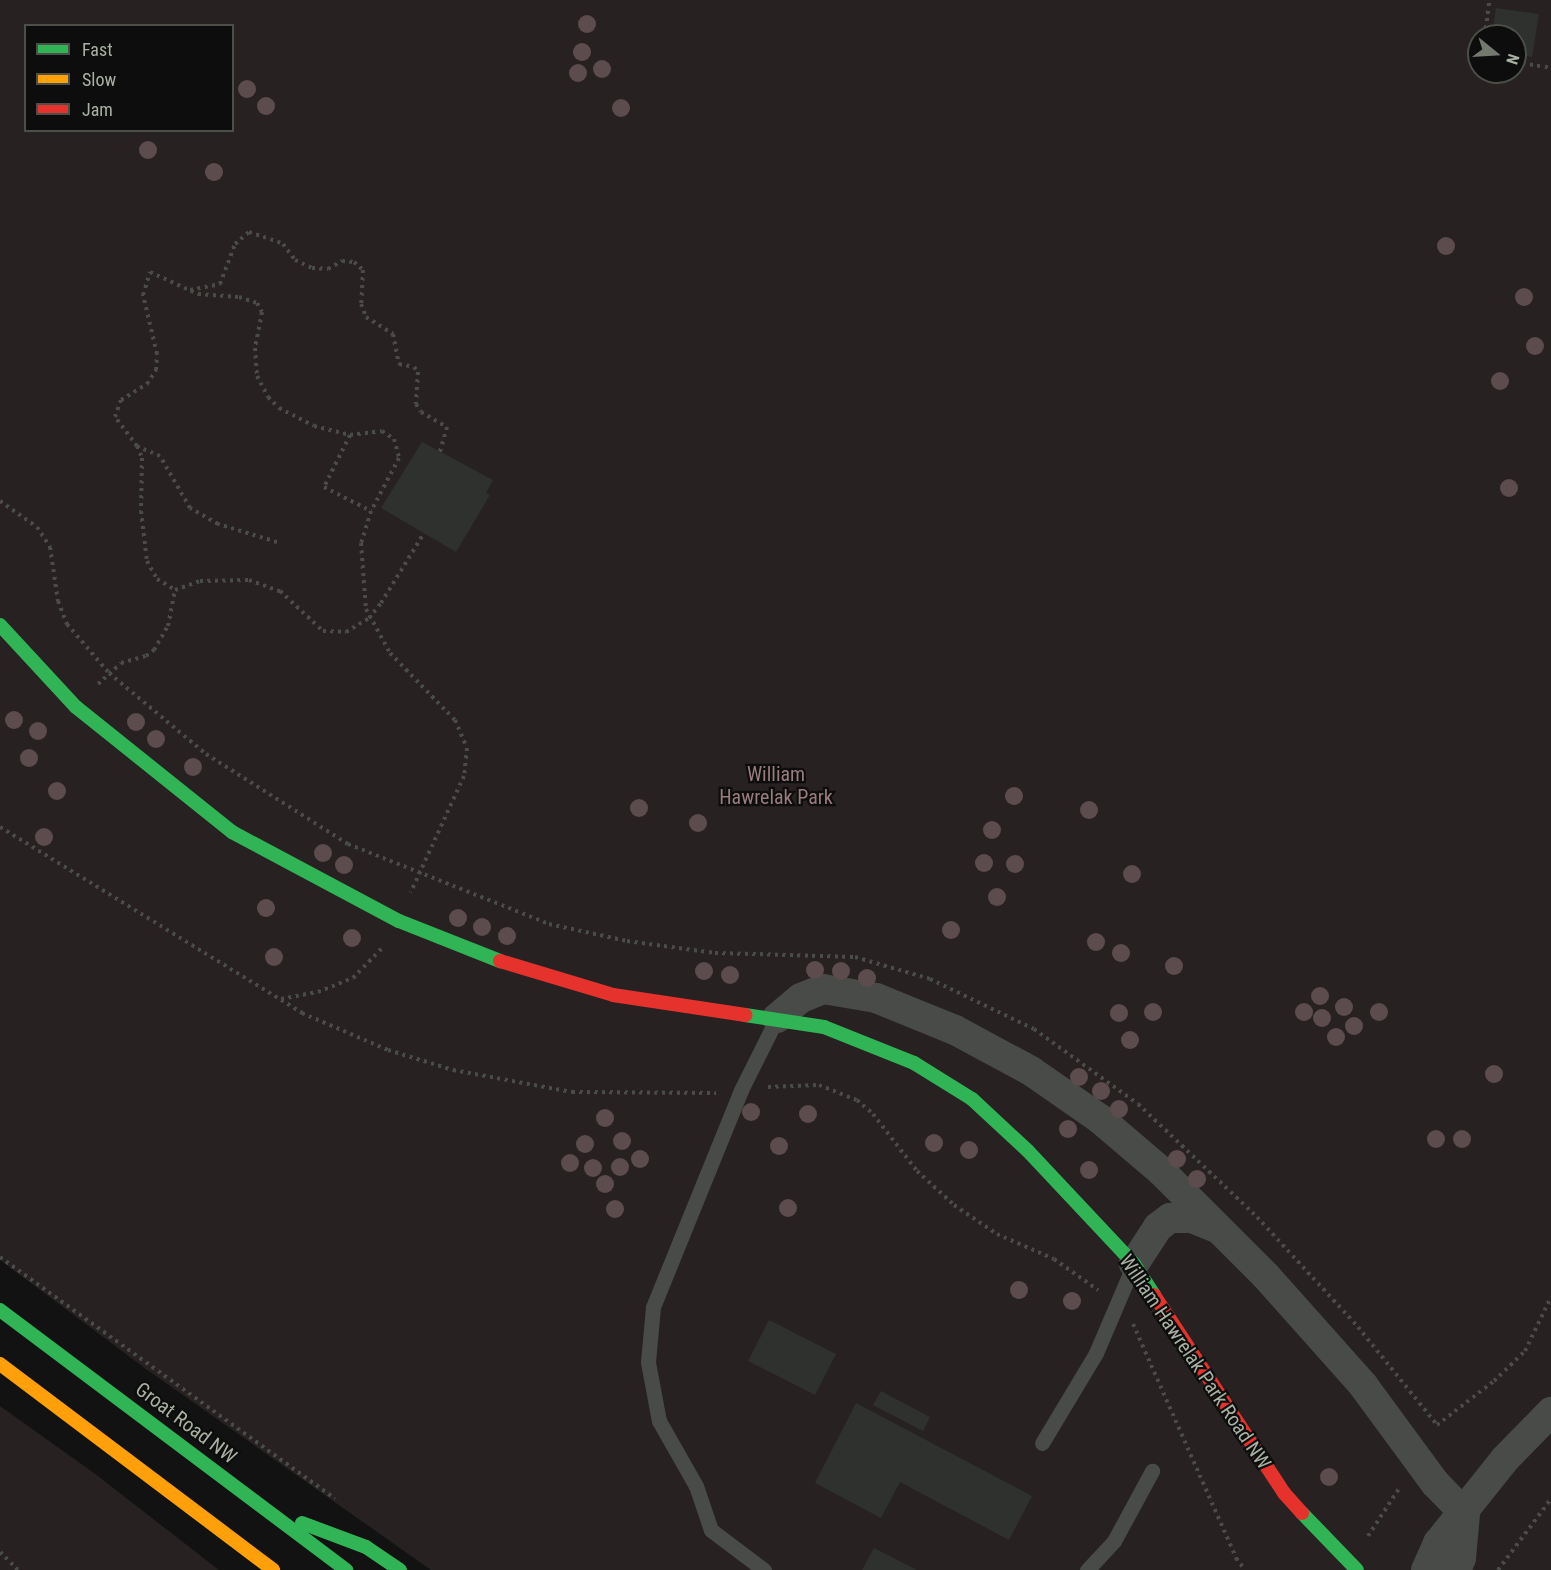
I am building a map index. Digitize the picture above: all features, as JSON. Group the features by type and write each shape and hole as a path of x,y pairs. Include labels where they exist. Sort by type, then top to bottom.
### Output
{"street":[{"name":"William Hawrelak Park Road NW","path":"0,625 76,707 232,832 399,921 478,954 613,995 777,1018 824,1028 872,1044 914,1063 972,1100 1028,1151 1134,1264 1284,1493 1324,1539 1357,1570"},
{"path":"777,1018 812,993 823,989 845,990 876,998 955,1030 1031,1071 1100,1119 1161,1171 1220,1230 1363,1385 1435,1484 1465,1514"},
{"path":"1134,1264 1158,1227 1170,1218 1192,1218 1220,1230"},
{"name":"Groat Road NW","path":"0,1310 272,1512 346,1570"},
{"path":"0,1364 273,1570"},
{"path":"1425,1570 1438,1544 1465,1514 1505,1459 1551,1412"},
{"path":"272,1512 366,1547 400,1570"},
{"path":"1456,1570 1461,1558 1465,1514"}],"lane":[{"path":"764,1570 711,1530 696,1486 659,1421 648,1362 653,1307 741,1090 777,1018"},
{"path":"1042,1443 1096,1353 1134,1264"},
{"path":"1087,1570 1114,1541 1152,1471"}],"path":[{"path":"1486,24 1489,1"},
{"path":"1527,65 1551,68"},
{"path":"190,290 220,284 235,244 249,232 283,244 295,260 312,268 328,269 342,261 354,261 363,270 361,304 366,317 393,334 399,364 414,367 418,372 416,404 421,412 447,427 440,452"},
{"path":"175,590 157,579 147,561 141,511 142,458 137,446 122,430 116,410 121,400 147,384 156,370 157,354 143,295 146,279 156,273 204,296 239,297 257,303 262,312 255,365 268,397 297,419 350,435 382,431 394,440 400,451 371,511 361,543 369,618 397,661 456,720 467,748 464,776 410,894"},
{"path":"350,435 324,487 371,511"},
{"path":"137,446 160,456 190,508 218,524 277,542"},
{"path":"175,590 200,580 249,580 280,591 323,631 346,632 369,618 424,533"},
{"path":"76,707 121,663 154,650 168,626 175,590"},
{"path":"0,827 280,999 333,1029 388,1050 453,1070 515,1083 620,1095 726,1092"},
{"path":"280,999 318,992 353,978 386,944"},
{"path":"758,1088 819,1085 857,1100 873,1114 917,1171 954,1205 997,1234 1054,1259 1106,1296"},
{"path":"0,1257 345,1507"},
{"path":"1130,1318 1236,1558 1245,1570"},
{"path":"1361,1546 1405,1478"},
{"path":"1498,1570 1514,1544 1551,1499"},
{"path":"0,1552 18,1570"}],"green space":[{"name":"William Hawrelak Park","path":"0,0 1551,0 1551,1570 431,1570 146,1369 0,1260"},
{"path":"0,1406 94,1473 219,1570 0,1570"}],"building":[{"path":"1496,8 1539,14 1532,57 1527,56 1527,24 1494,24"},
{"path":"422,442 493,480 486,493 490,495 456,552 381,508"},
{"path":"769,1320 836,1354 815,1395 748,1361"},
{"path":"881,1391 930,1417 923,1431 873,1405"},
{"path":"856,1403 1032,1496 1009,1540 900,1482 881,1518 815,1483"},
{"path":"874,1548 917,1570 862,1570"}],"traffic: fast":[{"path":"0,625 76,707 232,832 399,921 500,961"},
{"path":"745,1015 824,1027 914,1063 972,1099 1028,1151 1134,1264 1154,1295"},
{"path":"0,1310 346,1570"},
{"path":"1302,1513 1357,1570"},
{"path":"302,1523 366,1547 400,1570"}],"traffic: slow":[{"path":"0,1364 273,1570"}],"traffic: jam":[{"path":"500,961 613,995 745,1015"},
{"path":"1154,1295 1284,1493 1302,1513"}]}
